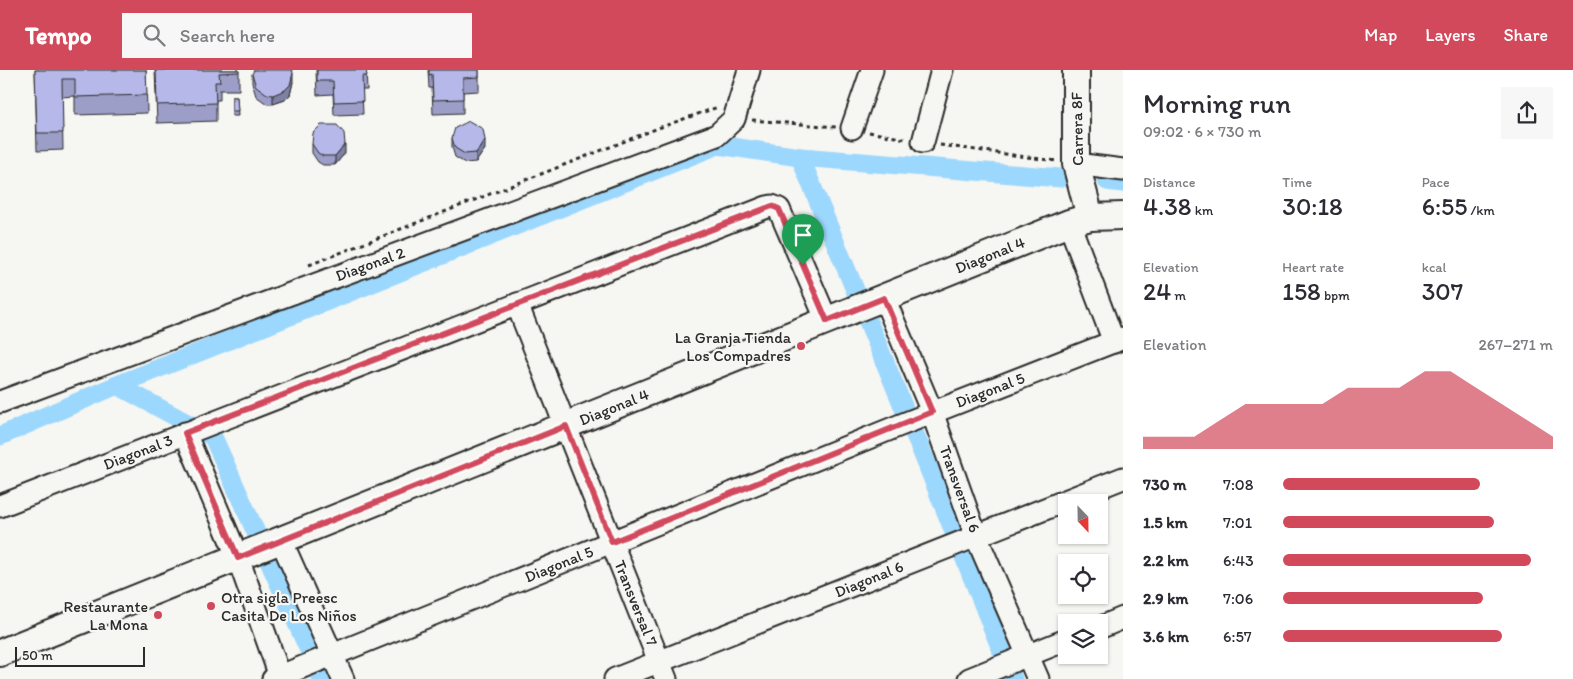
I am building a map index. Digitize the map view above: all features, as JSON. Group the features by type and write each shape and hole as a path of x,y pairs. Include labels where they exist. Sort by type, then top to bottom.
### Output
{"street":[{"name":"Diagonal 2","path":"0,402 717,135 734,119 749,70"},
{"path":"852,128 872,70"},
{"path":"923,142 942,70"},
{"name":"Carrera 8F","path":"1076,70 1076,164 1079,220"},
{"path":"1076,164 1123,170"},
{"name":"Diagonal 3","path":"0,506 767,207 772,206 779,209 827,321"},
{"path":"1118,340 1079,220 1123,216"},
{"name":"Diagonal 4","path":"0,653 1079,220"},
{"name":"Transversal 7","path":"517,304 663,670"},
{"name":"Transversal 6","path":"870,304 928,414 962,542 1022,658 1038,679"},
{"name":"Diagonal 5","path":"283,676 898,426 1118,340"},
{"path":"194,430 261,549 343,679"},
{"name":"Diagonal 6","path":"615,679 663,670 962,542 1123,478"},
{"path":"261,549 283,676"},
{"path":"1108,624 1123,618"},
{"path":"969,679 1058,643"}],"building":[{"path":"35,70 146,70 147,95 75,97 75,79 62,79 63,133 37,133"},
{"path":"156,70 239,70 239,72 219,73 220,82 215,82 216,103 157,105"},
{"path":"254,70 292,70 293,73 290,85 285,90 273,95 267,94 256,86 252,74"},
{"path":"317,70 366,70 367,76 362,76 363,101 334,102 333,81 317,81"},
{"path":"429,70 479,70 479,77 463,78 463,99 433,100 432,74 429,75"},
{"path":"232,97 237,97 238,111 232,111"},
{"path":"469,121 483,129 485,140 476,153 465,154 455,148 452,138 455,128"},
{"path":"321,125 337,125 344,133 345,144 335,156 323,156 318,153 312,144 313,133"}],"waterway":[{"path":"0,436 117,385 718,145 800,157 1061,178"},
{"path":"800,157 920,447 1013,679"},
{"path":"1107,181 1123,183"},
{"path":"117,385 213,437 322,679"}],"place":[{"name":"La Granja Tienda Los Compadres","path":"801,346"},
{"name":"Otra sigla Preesc Casita De Los Niños","path":"211,606"},
{"name":"Restaurante La Mona","path":"158,615"}],"route":[{"path":"772,206 779,209 803,265 827,321 884,298 932,412 612,542 566,426 238,558 185,433 767,207 772,206"}]}
